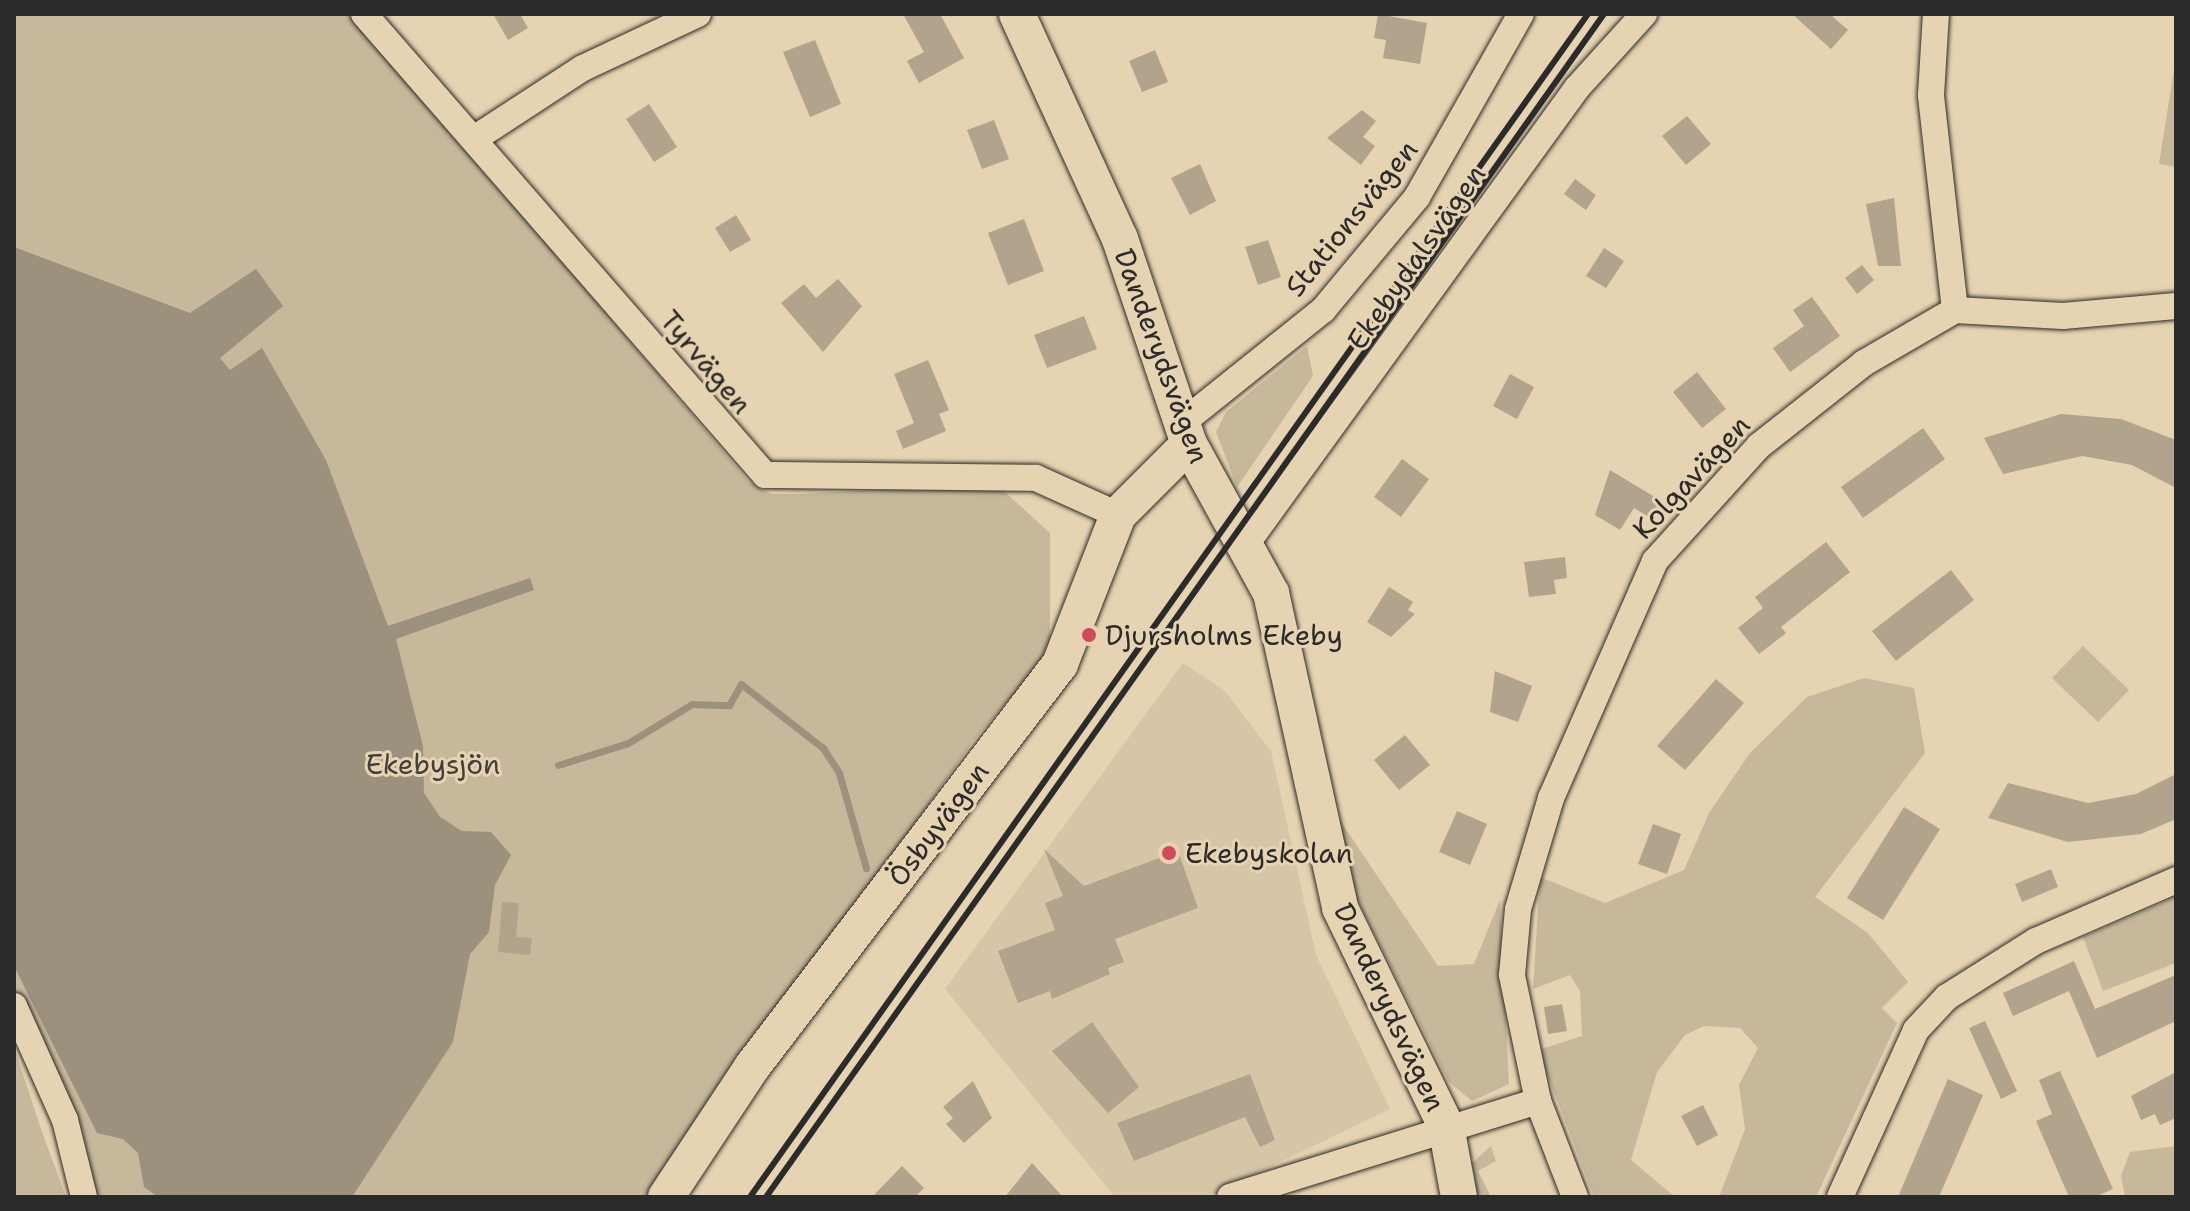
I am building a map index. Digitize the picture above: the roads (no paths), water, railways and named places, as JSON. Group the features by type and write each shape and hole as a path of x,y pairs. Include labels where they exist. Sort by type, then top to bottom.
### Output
{"street":[{"name":"Tyrvägen","path":"364,14 477,137 765,475 1036,478 1118,515"},
{"path":"477,137 583,68 668,20 698,14"},
{"name":"Danderydsvägen","path":"1017,14 1120,239 1186,434 1247,543 1271,593 1340,908 1446,1126 1459,1197"},
{"name":"Stationsvägen","path":"1186,434 1323,310 1417,197 1521,14"},
{"name":"Ekebydalsvägen","path":"1247,543 1577,88 1644,14"},
{"path":"1936,14 1929,34 1931,95 1955,310 2063,316 2176,306"},
{"name":"Kolgavägen","path":"1575,1197 1538,1101 1512,975 1518,909 1556,783 1655,561 1759,446 1864,363 1955,310"},
{"name":"Ösbyvägen","path":"666,1197 752,1067 1060,664 1118,515 1186,434"},
{"path":"1840,1197 1916,1030 1947,997 2036,941 2176,880"},
{"path":"14,1006 65,1120 84,1197"},
{"path":"1230,1197 1446,1126 1538,1101"}],"waterway":[{"path":"558,765 628,743 692,704 729,705 741,684 823,748 839,773 866,868"}],"railway":[{"path":"750,1197 1588,14"},
{"path":"766,1197 1604,14"}],"place":[{"name":"Djursholms Ekeby","path":"1089,635"},
{"name":"Ekebyskolan","path":"1169,853"}],"park label":[{"name":"Ekebysjön","path":"433,764"}]}
